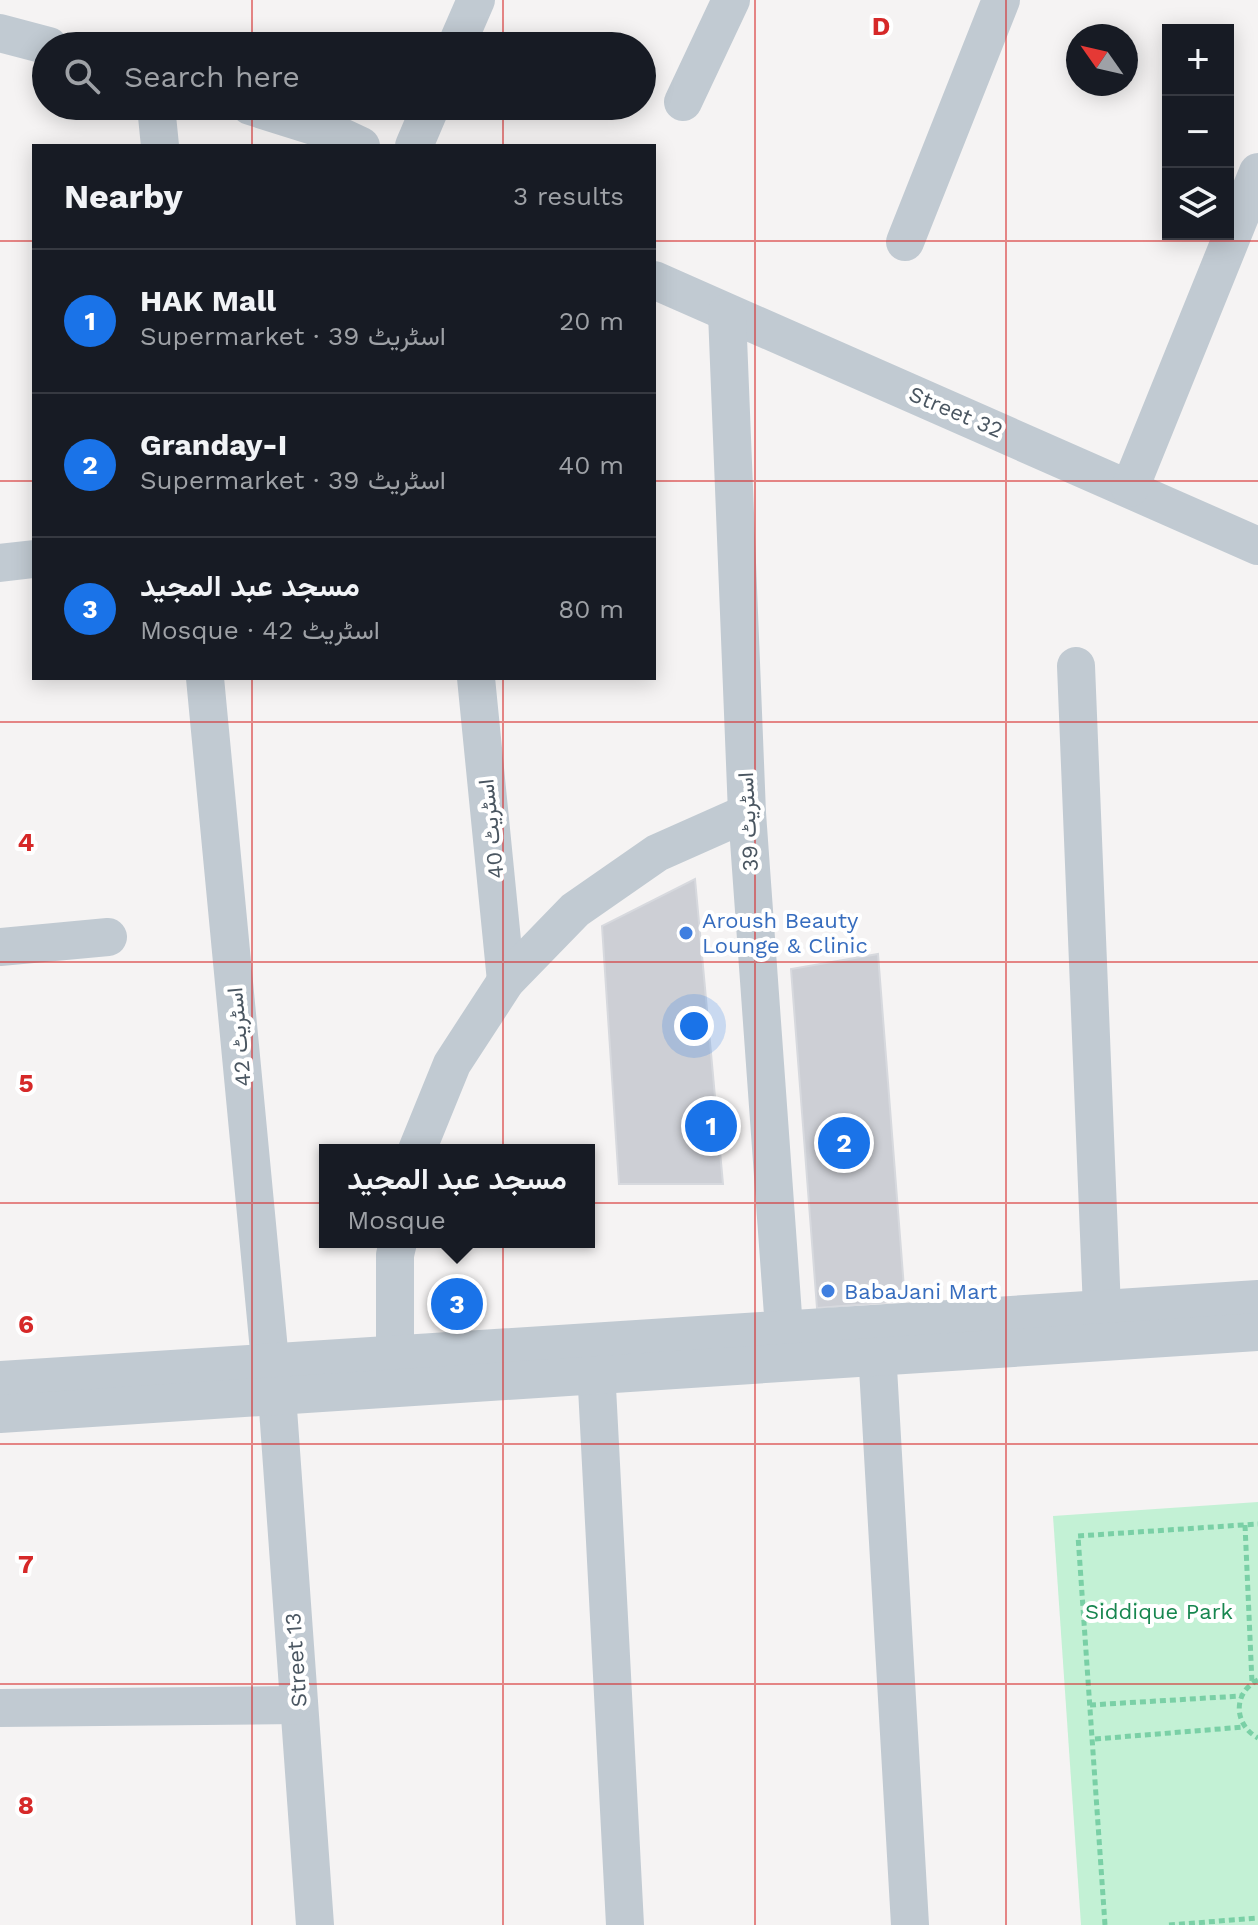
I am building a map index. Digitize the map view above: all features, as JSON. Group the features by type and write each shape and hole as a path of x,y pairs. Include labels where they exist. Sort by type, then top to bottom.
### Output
{"street":[{"path":"462,32 476,0"},
{"path":"683,102 731,0"},
{"path":"905,242 1001,0"},
{"path":"0,33 32,41"},
{"path":"157,120 160,144"},
{"path":"294,120 357,144"},
{"path":"415,144 425,120"},
{"path":"1130,488 1258,172"},
{"name":"Street 32","path":"656,281 1258,546"},
{"name":"اسٹریٹ 39","path":"727,313 747,813 784,1329"},
{"path":"0,563 32,559"},
{"path":"1076,666 1102,1324"},
{"name":"اسٹریٹ 42","path":"205,680 274,1378"},
{"name":"اسٹریٹ 40","path":"476,680 506,981"},
{"path":"419,1144 452,1064 506,981 575,910 657,853 747,813"},
{"path":"0,947 108,937"},
{"path":"395,1355 397,1248"},
{"path":"0,1380 274,1378 876,1340 1102,1324 1258,1299"},
{"path":"1102,1324 1258,1332"},
{"path":"0,1414 274,1378 395,1355 596,1358 784,1329 876,1340"},
{"path":"876,1340 910,1925"},
{"path":"596,1358 625,1925"},
{"name":"Street 13","path":"274,1378 315,1925"},
{"path":"0,1708 299,1705"}],"path":[{"path":"1105,1925 1078,1536 1258,1524"},
{"path":"1245,1525 1255,1681 1241,1696 1238,1706 1244,1727 1258,1738"},
{"path":"1090,1705 1241,1696"},
{"path":"1095,1739 1244,1727"},
{"path":"1169,1925 1258,1918"}],"green space":[{"name":"Siddique Park","path":"1258,1502 1258,1925 1081,1925 1053,1516"}],"building":[{"path":"695,879 723,1184 619,1184 602,926"},
{"path":"878,954 905,1301 817,1308 791,969"}],"place":[{"name":"Aroush Beauty Lounge & Clinic","path":"686,933"},
{"name":"HAK Mall","path":"711,1126"},
{"name":"Granday-I","path":"844,1143"},
{"name":"BabaJani Mart","path":"828,1291"},
{"name":"مسجد عبد المجید","path":"457,1304"}]}
